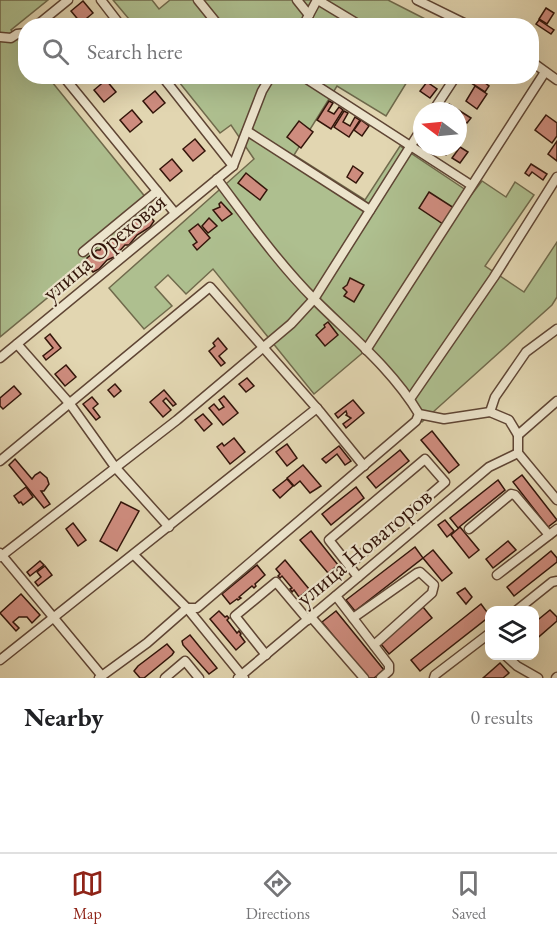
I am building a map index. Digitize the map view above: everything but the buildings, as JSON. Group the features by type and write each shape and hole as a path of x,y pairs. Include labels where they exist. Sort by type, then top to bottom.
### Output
{"street":[{"path":"46,18 68,0"},
{"path":"101,0 115,18"},
{"path":"198,0 213,18"},
{"path":"297,0 309,15"},
{"path":"307,18 318,0 348,18"},
{"path":"417,0 454,18"},
{"path":"0,37 11,38 18,34"},
{"path":"539,68 557,80"},
{"path":"539,81 545,72"},
{"path":"70,84 175,213"},
{"path":"168,84 233,166 266,84"},
{"path":"316,84 471,185"},
{"path":"438,102 449,84"},
{"path":"366,350 537,84"},
{"path":"247,131 370,210"},
{"path":"217,179 277,258 314,299 366,350 410,399 419,414 417,421 198,608 187,608 147,643 100,677 1,555 177,420 291,324 314,299 413,142"},
{"name":"улица Ореховая","path":"0,358 233,166"},
{"path":"410,399 494,277 557,177"},
{"path":"83,252 157,191"},
{"path":"0,461 210,287 317,408 364,466"},
{"path":"490,412 495,397 526,352 557,329"},
{"path":"17,344 70,404 116,467 169,527"},
{"path":"518,435 557,401"},
{"path":"0,660 317,408"},
{"path":"419,414 444,419 490,412 509,420 518,435 519,453 556,496"},
{"name":"улица Новаторов","path":"242,677 489,467 519,453"},
{"path":"349,565 445,482 425,459 329,540 358,577"},
{"path":"469,529 512,494 549,535"},
{"path":"497,576 557,529"},
{"path":"134,555 187,608 242,677"},
{"path":"353,618 417,573 424,574 434,585 432,594 374,645"},
{"path":"522,606 557,580"},
{"path":"266,655 235,616 276,582 364,678"},
{"path":"336,596 389,665 388,671 381,678"},
{"path":"434,678 485,637"},
{"path":"512,660 526,672 538,678"},
{"path":"165,678 185,661 199,678"},
{"path":"518,678 526,672"}],"green space":[{"path":"0,0 48,0 26,18 18,18 18,24 11,30 18,40 18,84 54,84 155,209 0,337"},
{"path":"113,0 152,0 159,9 170,0 388,0 423,18 128,18"},
{"path":"181,84 406,84 386,116 337,86 294,155 365,200 400,146 472,194 482,181 506,197 515,182 534,195 485,266 524,292 557,242 557,297 552,305 422,422 366,350 314,394 213,269 186,294 168,275 155,287 172,306 144,329 109,288 254,159 231,125 220,133"}]}
